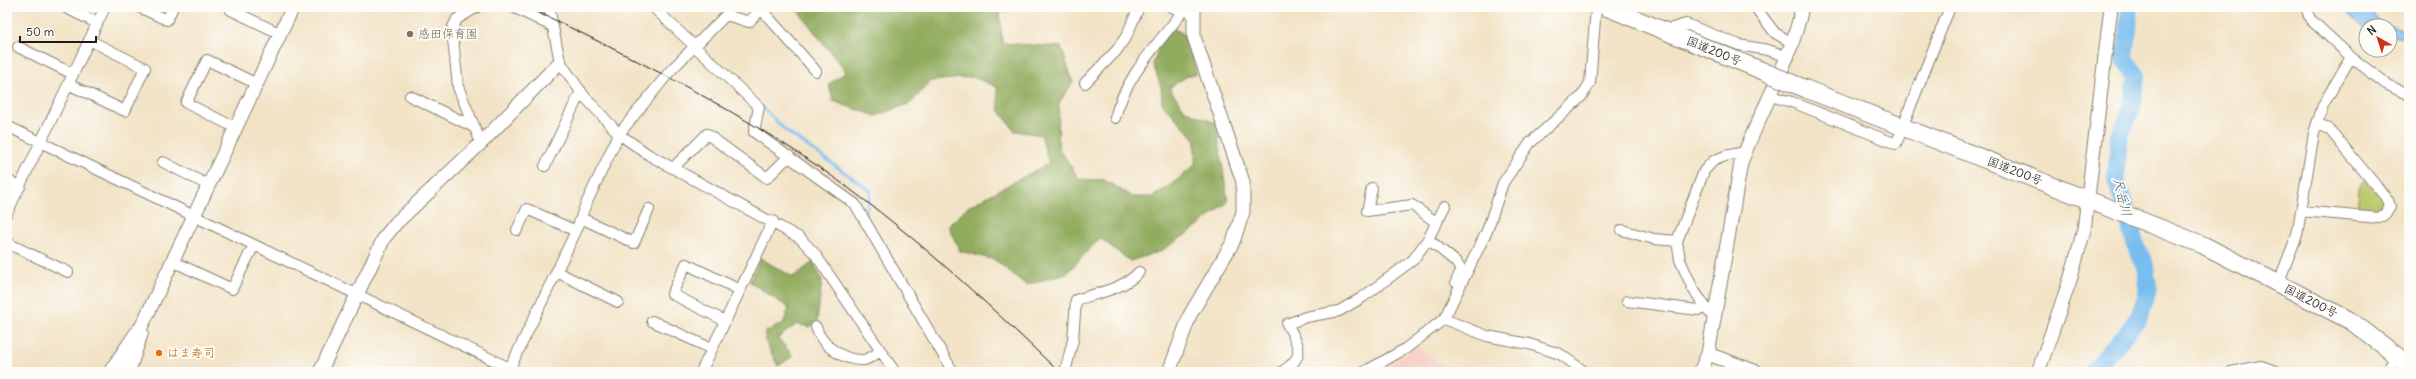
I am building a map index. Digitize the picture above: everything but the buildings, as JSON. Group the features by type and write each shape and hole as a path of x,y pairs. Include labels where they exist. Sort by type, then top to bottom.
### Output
{"highway":[{"name":"国道200号","path":"1606,7 1806,89 2203,245 2351,321 2403,360"}],"street":[{"path":"64,7 97,23"},
{"path":"7,213 105,7"},
{"path":"139,7 167,20 173,7"},
{"path":"120,372 294,7"},
{"path":"477,7 457,19 452,29 458,87 481,143"},
{"path":"513,7 552,26"},
{"path":"549,7 560,62 581,91 618,134 673,168 773,221 800,238 815,254 895,372"},
{"path":"653,7 759,107 754,132 855,204 953,372"},
{"path":"1085,83 1117,50 1127,35 1139,7"},
{"path":"1170,7 1190,10"},
{"path":"1364,372 1405,349 1444,319 1487,232 1503,183 1530,143 1581,97 1590,83 1596,7"},
{"path":"1755,7 1775,33 1794,44"},
{"path":"1700,372 1708,354 1741,163 1770,96 1789,57 1794,44 1802,7"},
{"path":"1906,118 1950,7"},
{"path":"2038,372 2071,278 2084,230 2089,199 2111,7"},
{"path":"2306,7 2310,19 2351,57 2386,84 2409,95"},
{"path":"7,126 358,294 512,371 576,231 618,134 667,75 726,15 749,22 762,8 816,71"},
{"path":"231,10 280,34"},
{"path":"1115,118 1119,101 1132,78 1190,10"},
{"path":"1169,372 1190,315 1233,242 1243,212 1243,182 1194,37 1190,10"},
{"path":"1664,30 1686,24 1739,46 1768,50 1789,57"},
{"path":"68,84 125,111 145,68 89,40"},
{"path":"18,47 73,74"},
{"path":"2278,284 2296,235 2317,123 2323,105 2351,57"},
{"path":"236,128 186,103 207,60 256,84"},
{"path":"320,372 384,238 396,223 481,143 560,62"},
{"path":"545,166 581,91"},
{"path":"410,96 474,127"},
{"path":"1770,96 1792,102 1896,144 1899,137"},
{"path":"2301,211 2379,218 2385,214 2390,206 2388,200 2329,129 2317,123"},
{"path":"673,168 707,134 767,178 789,156"},
{"path":"1714,319 1693,289 1680,260 1677,241 1704,171 1713,161 1725,156 1745,152"},
{"path":"163,162 208,185"},
{"path":"7,180 20,186"},
{"path":"1372,188 1367,211 1412,205 1437,223"},
{"path":"1282,372 1295,363 1299,355 1298,344 1287,324 1306,317 1339,311 1363,297 1413,260 1428,239 1445,206"},
{"path":"517,230 527,209 576,231"},
{"path":"581,218 634,243 649,209"},
{"path":"701,372 773,221"},
{"path":"1622,230 1654,239 1677,241"},
{"path":"1428,239 1456,262 1461,270 1444,319"},
{"path":"7,243 68,272"},
{"path":"172,261 232,289 254,245"},
{"path":"725,321 672,294 683,270 686,264 740,290"},
{"path":"557,272 618,302"},
{"path":"1065,372 1074,340 1076,300 1118,286 1134,278 1139,272"},
{"path":"1627,301 1698,310 1706,308"},
{"path":"108,372 128,339 147,316"},
{"path":"130,372 139,348 147,316"},
{"path":"1444,319 1487,336 1529,344 1560,354 1585,372"},
{"path":"652,321 712,349"},
{"path":"816,327 819,338 834,351 855,359 866,360 881,351"},
{"path":"1708,354 1757,372"},
{"path":"2387,372 2403,360"},
{"path":"2231,372 2261,366 2278,372"}],"shaded area":[{"path":"1416,346 1451,372 1373,372 1399,358"}],"green space":[{"path":"795,7 1014,7 1000,13 1002,43 1061,47 1073,82 1059,103 1058,147 1079,179 1104,180 1133,197 1152,197 1171,185 1195,165 1195,139 1162,103 1161,87 1153,64 1161,42 1171,27 1189,37 1196,74 1189,75 1169,88 1186,111 1216,123 1228,202 1196,228 1161,251 1130,261 1100,238 1067,273 1026,285 995,260 960,251 948,226 966,208 1049,163 1041,135 1015,131 999,110 997,87 973,77 931,81 911,103 876,116 833,101 829,84 846,72"},
{"path":"2365,180 2387,205 2379,215 2357,213 2359,188"},
{"path":"760,258 793,277 813,262 822,280 817,322 809,327 797,324 778,338 793,356 778,366 765,341 765,332 783,324 789,308 750,282"}],"water":[{"path":"2340,7 2367,7 2376,18 2358,18 2358,23"},
{"path":"2398,29 2404,31 2405,38 2398,37"}],"waterway":[{"name":"尺岳川","path":"2091,372 2127,333 2138,318 2145,301 2148,286 2145,266 2135,243 2116,178 2119,138 2132,107 2137,76 2125,60 2130,7"},
{"path":"762,107 786,131 871,191 865,215"}],"tram line":[{"path":"528,7 602,43 711,100 782,142 816,165 849,188 912,238 972,290 1059,372"}],"place":[{"name":"感田保育園","path":"410,34"},
{"name":"はま寿司","path":"159,353"}]}
